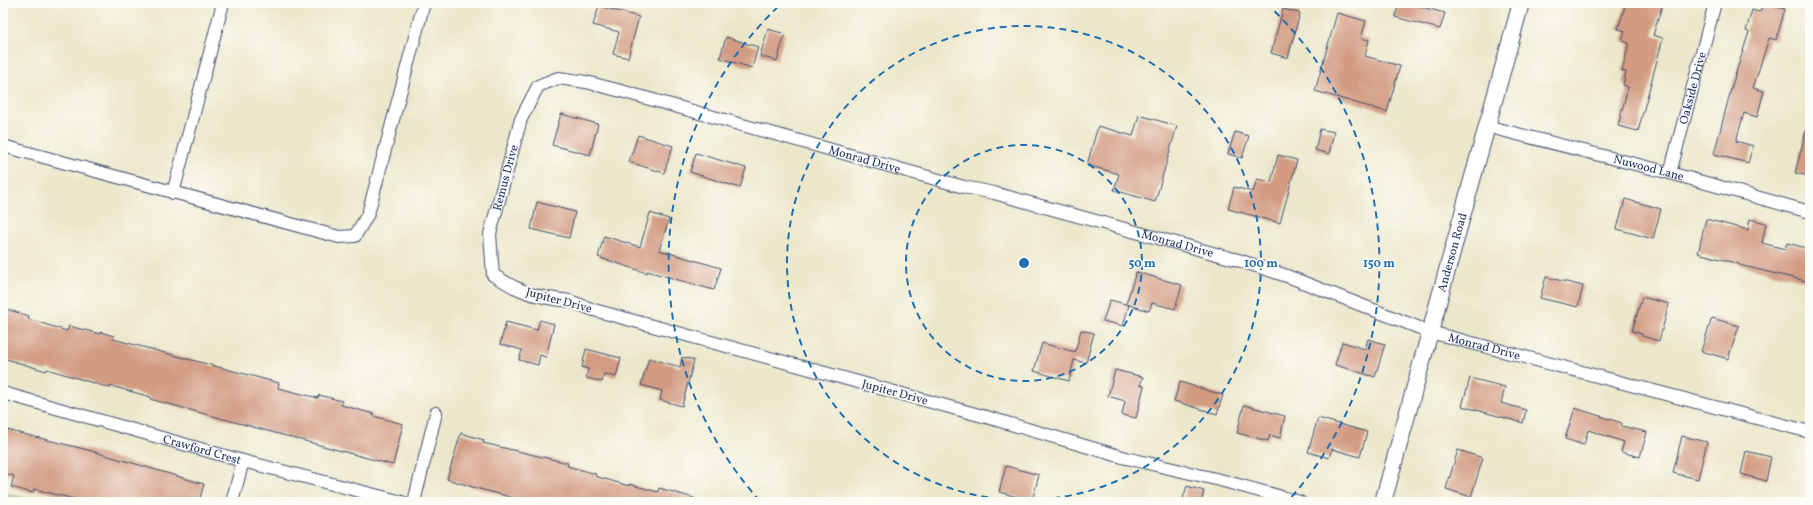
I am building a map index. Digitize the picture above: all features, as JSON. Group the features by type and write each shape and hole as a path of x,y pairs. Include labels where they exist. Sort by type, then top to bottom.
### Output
{"street":[{"path":"173,193 223,3"},
{"path":"3,146 339,237 355,236 368,214 424,3"},
{"name":"Anderson Road","path":"1383,502 1520,3"},
{"name":"Oakside Drive","path":"1670,173 1715,3"},
{"name":"Monrad Drive","path":"539,85 558,78 586,82 964,187 1025,201 1238,260 1287,276 1430,332 1810,432"},
{"name":"Remus Drive","path":"493,275 490,234 521,119 539,85"},
{"name":"Nuwood Lane","path":"1486,126 1670,173 1810,212"},
{"name":"Jupiter Drive","path":"493,275 514,287 537,296 570,301 594,310 990,418 1126,458 1220,480 1300,502"},
{"name":"Crawford Crest","path":"3,393 243,461 402,502"},
{"path":"414,502 436,412"},
{"path":"232,502 243,461"}],"green space":[{"path":"3,493 39,502 3,502"}],"building":[{"path":"1399,3 1407,3 1445,13 1440,29 1395,17"},
{"path":"1626,3 1663,3 1653,35 1663,38 1638,131 1618,126 1628,87 1623,85 1626,72 1622,71 1629,43 1622,41 1625,31 1618,29"},
{"path":"1763,3 1785,9 1776,40 1769,38 1753,88 1764,91 1757,117 1744,113 1736,141 1753,146 1748,163 1714,154 1733,82 1749,32 1746,31 1752,10 1760,12"},
{"path":"599,6 639,17 628,58 613,54 619,32 593,25"},
{"path":"1283,9 1300,13 1288,58 1271,53"},
{"path":"1337,13 1366,21 1361,38 1369,40 1365,56 1400,66 1387,112 1315,91"},
{"path":"768,29 785,34 777,61 760,56"},
{"path":"726,37 758,47 752,68 720,58"},
{"path":"561,114 598,124 590,155 552,145"},
{"path":"1139,115 1177,126 1155,202 1114,190 1119,174 1087,165 1098,126 1133,136"},
{"path":"1320,129 1334,132 1329,154 1315,150"},
{"path":"1806,131 1810,131 1810,176 1795,173"},
{"path":"1235,132 1249,136 1242,158 1228,154"},
{"path":"638,135 673,146 664,173 629,162"},
{"path":"696,153 746,168 740,188 690,172"},
{"path":"1278,155 1297,160 1280,223 1228,209 1234,187 1253,192 1257,179 1271,182"},
{"path":"1625,199 1661,209 1653,239 1617,229"},
{"path":"537,202 575,212 569,238 531,229"},
{"path":"650,213 669,219 659,250 721,268 714,290 647,271 647,273 598,257 604,236 640,247"},
{"path":"1706,219 1748,230 1750,219 1766,223 1762,243 1785,249 1787,243 1810,249 1810,282 1739,265 1698,253"},
{"path":"1136,272 1182,285 1175,309 1152,303 1149,311 1126,304"},
{"path":"1546,277 1583,286 1578,307 1540,298"},
{"path":"1642,297 1669,304 1659,341 1642,336 1642,334 1632,331"},
{"path":"1110,300 1129,305 1123,326 1103,321"},
{"path":"6,309 29,316 28,319 67,331 69,326 100,334 100,332 114,336 113,339 279,383 278,388 318,398 319,395 342,401 341,405 403,424 393,465 150,399 151,397 111,386 110,388 47,369 46,371 3,358 3,320"},
{"path":"1712,318 1739,326 1728,359 1701,351"},
{"path":"540,320 554,324 546,357 540,355 538,365 519,360 522,350 500,344 506,322 537,330"},
{"path":"1081,330 1094,333 1086,363 1074,360 1069,381 1034,371 1042,343 1075,352"},
{"path":"1368,339 1385,344 1375,377 1335,365 1342,342 1365,349"},
{"path":"586,349 621,358 616,377 604,374 602,382 586,378 588,369 582,367"},
{"path":"682,357 694,360 682,406 660,400 662,391 641,385 649,358 680,367"},
{"path":"1115,370 1143,377 1140,385 1144,386 1136,418 1122,415 1125,401 1108,396"},
{"path":"1470,378 1505,387 1501,403 1526,410 1523,423 1462,406"},
{"path":"1180,382 1223,395 1217,414 1174,401"},
{"path":"1244,405 1285,416 1280,438 1270,435 1268,441 1237,433"},
{"path":"1575,408 1622,423 1621,426 1647,432 1640,457 1621,452 1624,442 1588,430 1584,445 1565,439"},
{"path":"1318,418 1367,432 1360,457 1332,449 1329,458 1308,452"},
{"path":"3,429 88,450 204,484 199,502 73,502 74,499 34,489 33,493 11,487 14,476 3,473"},
{"path":"461,433 484,440 483,443 568,463 567,466 596,474 595,476 629,486 629,484 658,492 659,488 694,498 694,502 529,502 476,488 447,479"},
{"path":"1682,436 1707,442 1698,479 1673,473"},
{"path":"1458,450 1483,458 1471,497 1446,489"},
{"path":"1746,451 1771,457 1766,481 1741,474"},
{"path":"1006,466 1039,475 1032,501 999,492"},
{"path":"1187,486 1204,491 1201,502 1182,502"}]}
